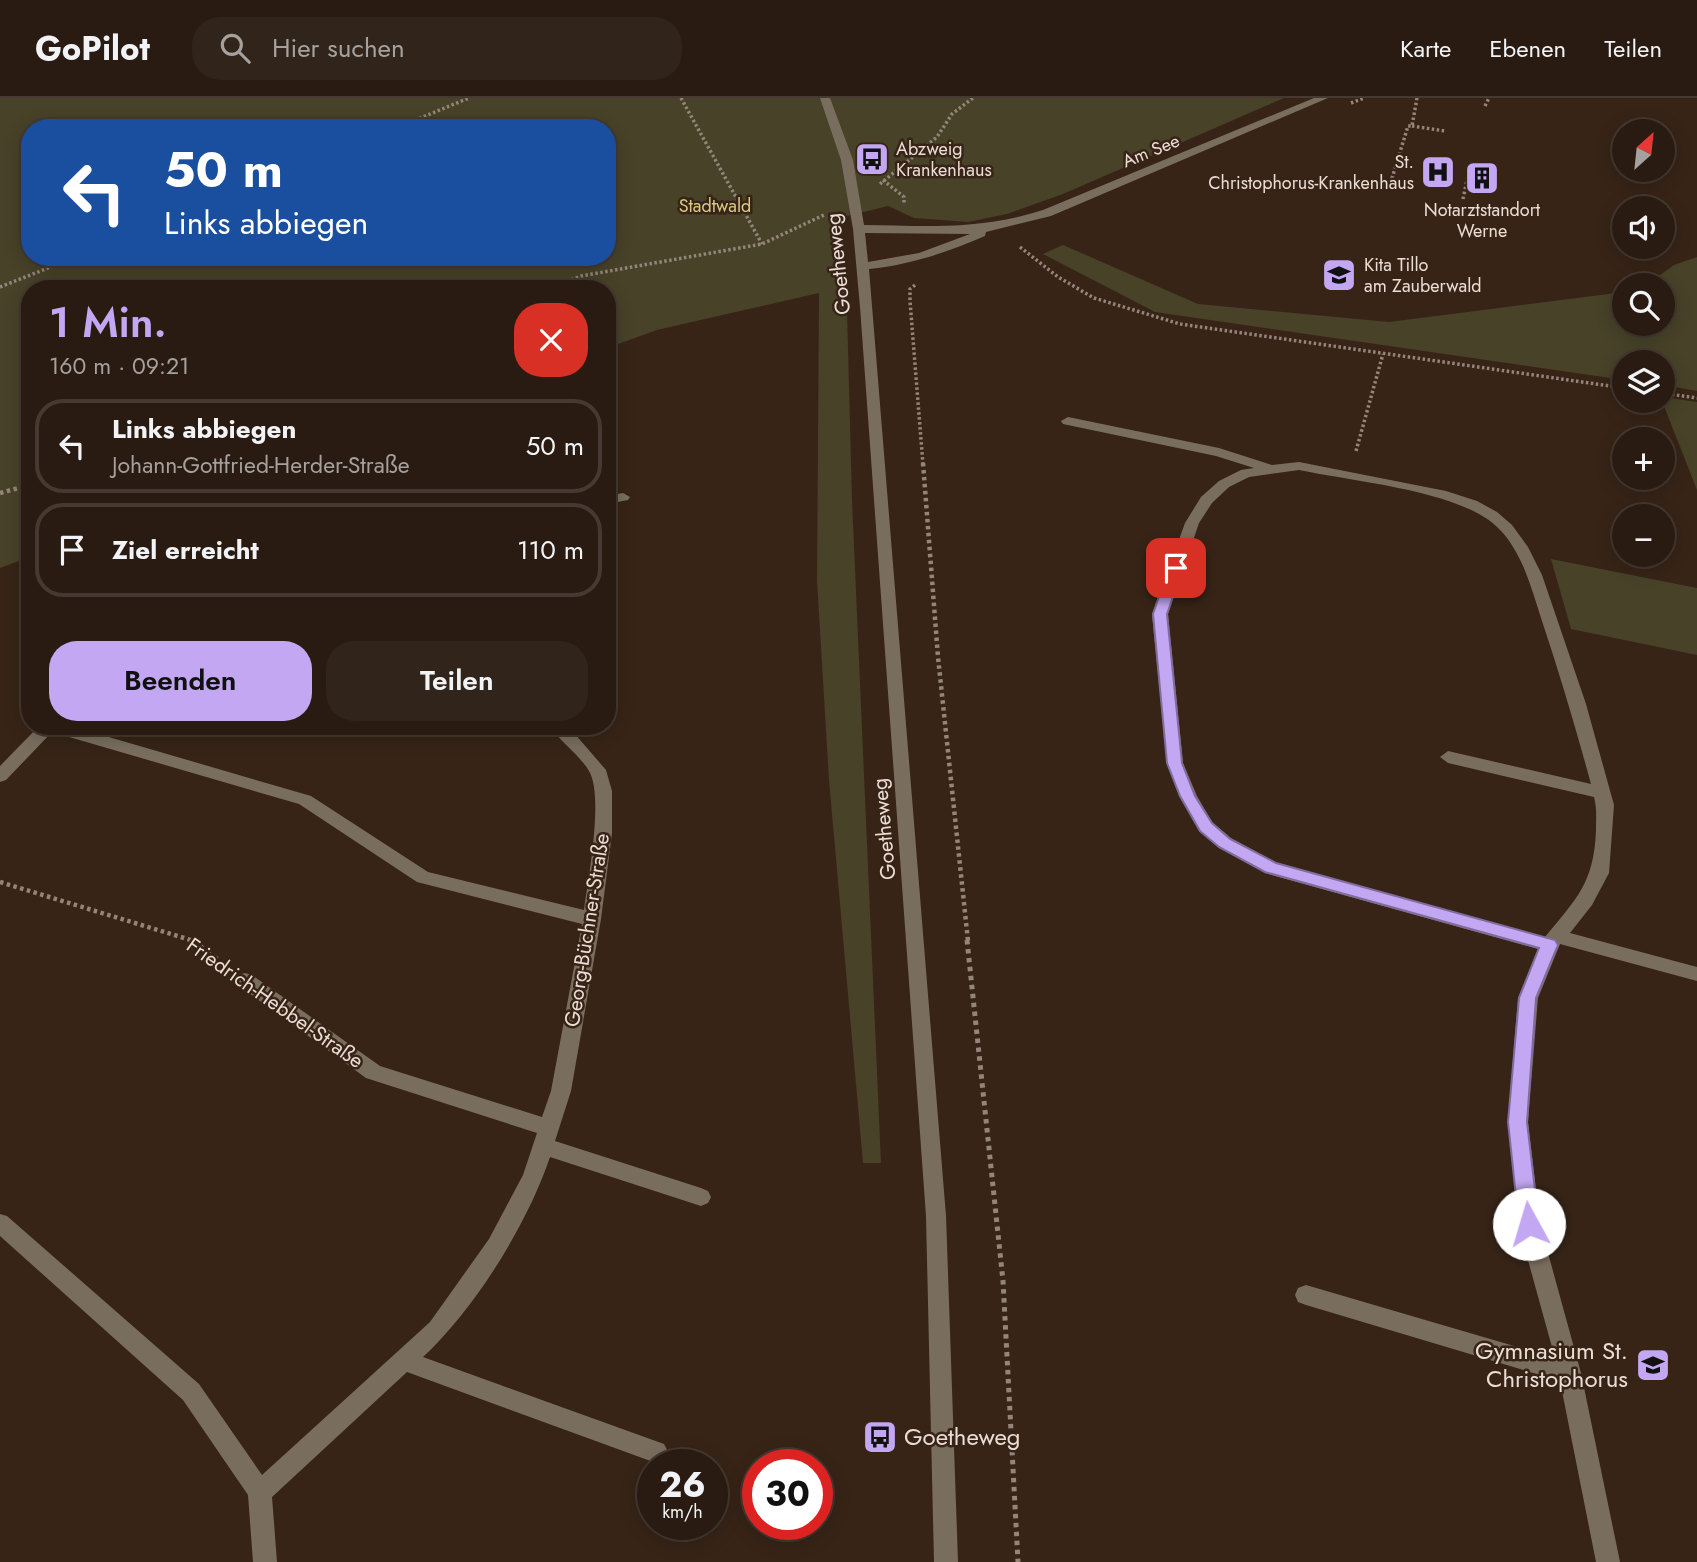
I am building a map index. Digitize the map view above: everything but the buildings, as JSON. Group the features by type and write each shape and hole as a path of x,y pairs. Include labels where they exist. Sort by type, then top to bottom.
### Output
{"street":[{"name":"Goetheweg","path":"825,98 847,160 859,229 935,1203 945,1445 946,1562"},
{"name":"Am See","path":"861,266 891,264 938,253 990,228 1047,213 1323,98"},
{"name":"Am See","path":"859,229 990,228"},
{"path":"1068,421 1219,452 1270,468"},
{"path":"1608,1562 1570,1373 1529,1224 1518,1122 1528,998 1553,940 1586,900 1600,873 1605,832 1605,805 1578,704 1534,575 1521,547 1507,528 1492,515 1472,504 1446,495 1299,466 1246,473 1224,484 1206,500 1192,523 1160,614 1175,763 1188,796 1206,827 1224,843 1271,868 1553,940 1697,974"},
{"path":"616,498 624,497"},
{"path":"0,776 40,735"},
{"path":"80,735 305,800 423,877 592,919"},
{"name":"Georg-Büchner-Straße","path":"260,1493 438,1329 496,1246 533,1176 561,1091 592,919 603,834 603,791 598,770 566,735"},
{"path":"1448,757 1602,793"},
{"name":"Friedrich-Hebbel-Straße","path":"245,981 373,1072 546,1137"},
{"path":"546,1137 701,1197"},
{"path":"0,1223 191,1392 260,1493 265,1562"},
{"path":"1307,1295 1570,1373"},
{"path":"403,1360 648,1449"}],"path":[{"path":"418,119 469,98"},
{"path":"681,98 762,244"},
{"path":"571,280 762,244 811,222 883,182 937,137 952,114 974,98"},
{"path":"1412,126 1418,98"},
{"path":"1485,107 1489,98"},
{"path":"1389,188 1408,125 1445,131"},
{"path":"1463,198 1470,166"},
{"path":"881,173 883,182 904,197 904,209 915,229"},
{"path":"1018,246 1059,279 1119,309 1192,326 1612,386"},
{"path":"0,287 53,266"},
{"path":"918,281 911,289 910,301 938,657 1003,1281 1018,1562"},
{"path":"1349,474 1383,354"},
{"path":"1675,395 1697,398"},
{"path":"0,493 21,487"},
{"name":"Friedrich-Hebbel-Straße","path":"0,882 191,939 245,981"}],"green space":[{"name":"Stadtwald","path":"0,98 1284,98 1063,194 1007,214 968,222 914,218 888,206 839,218 847,311 852,500 881,1163 863,1163 829,780 817,581 819,293 657,330 616,345 616,280 21,280 21,560 0,568"},
{"path":"1063,245 1198,304 1389,322 1612,294 1612,336 1675,336 1675,273 1663,273 1674,265 1697,257 1697,391 1675,387 1675,350 1612,350 1612,378 1155,312 1043,254"},
{"path":"1675,399 1697,402 1697,490 1675,434 1675,427 1672,427 1667,413 1675,413"},
{"path":"1551,559 1697,588 1697,655 1571,629"}],"place":[{"name":"Abzweig Krankenhaus","path":"872,159"},
{"name":"St. Christophorus-Krankenhaus","path":"1438,172"},
{"name":"Notarztstandort Werne","path":"1482,178"},
{"name":"Kita Tillo am Zauberwald","path":"1339,275"},
{"name":"Gymnasium St. Christophorus","path":"1653,1365"},
{"name":"Goetheweg","path":"880,1437"}],"route":[{"path":"1176,568 1160,614 1175,763 1188,796 1206,827 1224,843 1271,868 1549,945 1528,998 1518,1122 1529,1224"}]}
